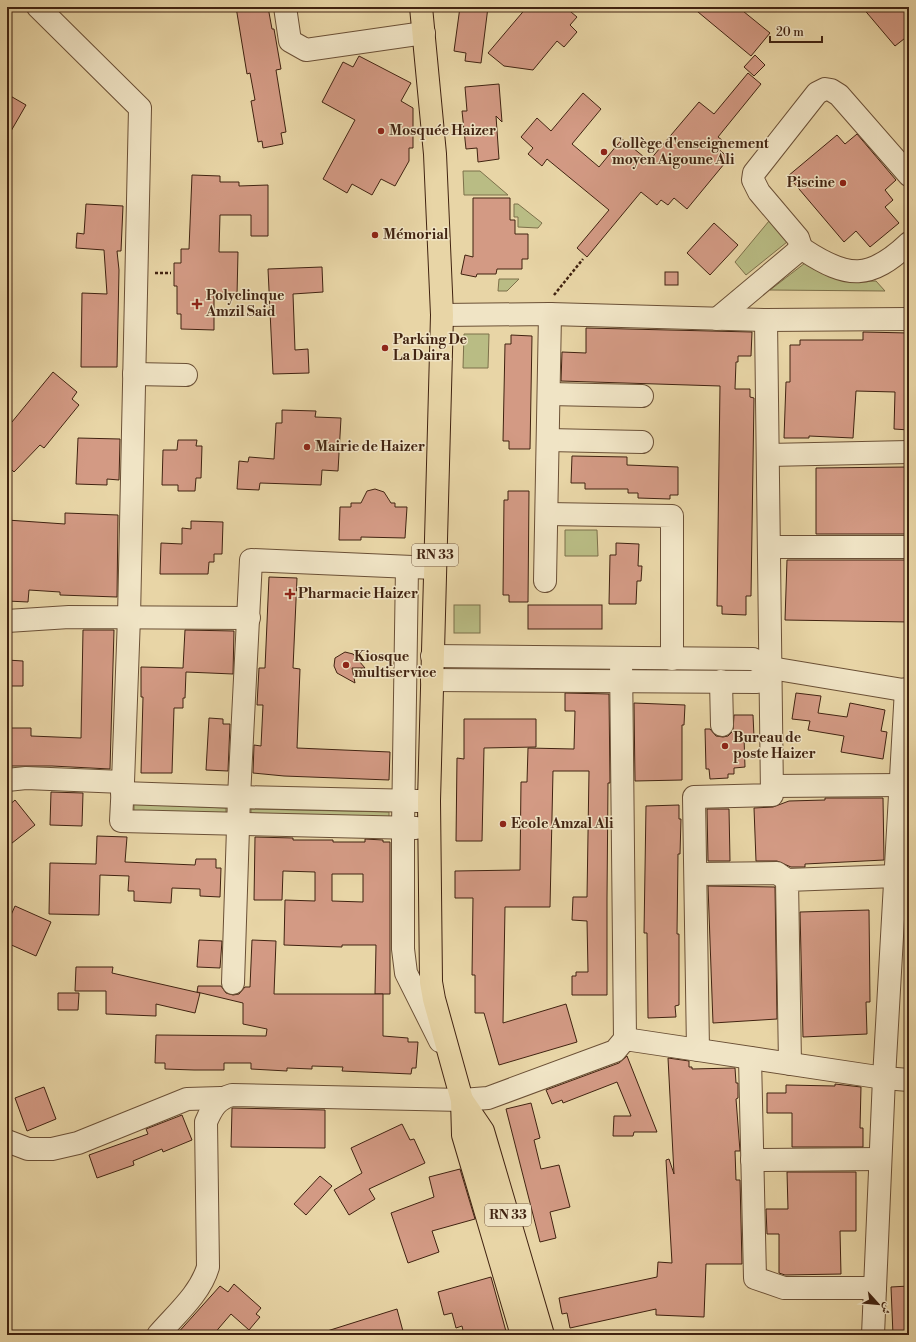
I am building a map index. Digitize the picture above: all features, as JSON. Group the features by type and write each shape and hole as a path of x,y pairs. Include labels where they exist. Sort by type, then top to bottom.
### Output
{"main road":[{"name":"RN 33","path":"421,7 435,154 442,315 429,801 431,982 434,999 462,1100 463,1135 522,1335"},
{"name":"RN 33","path":"462,1100 483,1131 543,1335"}],"street":[{"path":"38,7 140,108 129,617 121,821 429,828"},
{"path":"285,7 290,41 306,50 424,33"},
{"path":"798,251 800,244 798,238 759,192 753,180 754,173 817,93 825,89 839,95 909,175"},
{"path":"717,319 798,251 804,250 820,262 837,268 857,272 874,269 893,258 909,243"},
{"path":"545,314 549,394 545,581"},
{"path":"442,315 545,314 766,320 909,319"},
{"path":"698,1050 694,797 772,795 766,320"},
{"path":"134,374 186,375"},
{"path":"549,394 642,396"},
{"path":"548,440 642,442"},
{"path":"768,454 909,452"},
{"path":"547,514 672,516 672,659"},
{"path":"769,547 909,547"},
{"path":"234,983 239,797 251,560 435,568"},
{"path":"407,567 403,800 403,949 406,973 454,1069"},
{"path":"7,621 69,617 249,618"},
{"path":"432,656 621,659 753,659 771,668 908,690 884,1078 873,1335"},
{"path":"7,1141 28,1148 52,1149 78,1143 186,1099 221,1098 232,1095 462,1100 488,1098 615,1051 625,1039 621,659"},
{"path":"432,680 757,682 771,668"},
{"path":"721,681 722,725"},
{"path":"7,780 26,778 239,797 429,801"},
{"path":"772,786 901,784"},
{"path":"696,874 777,873 787,880 896,876"},
{"path":"787,880 790,1064"},
{"path":"625,1039 884,1078 909,1080"},
{"path":"750,1058 755,1278 784,1288 875,1288"},
{"path":"158,1335 197,1291 205,1279 208,1267 206,1122 211,1108 221,1098"},
{"path":"752,1160 880,1159"}],"path":[{"path":"545,314 583,259"}],"green space":[{"path":"463,171 480,171 508,195 464,195"},
{"path":"514,204 518,204 542,223 538,228 518,227 518,217 514,217"},
{"path":"769,221 787,242 746,275 735,262"},
{"path":"805,263 831,277 855,281 876,281 885,291 770,290"},
{"path":"499,279 519,279 507,291 498,291"},
{"path":"464,334 489,334 488,368 463,368"},
{"path":"565,530 597,530 598,556 565,556"},
{"path":"454,605 480,605 480,633 454,633"},
{"path":"134,804 226,808 226,814 134,811"},
{"path":"251,809 389,812 389,819 251,816"}],"building":[{"path":"236,7 268,7 272,29 274,29 281,69 276,70 286,132 281,133 283,144 263,148 262,141 258,142 251,101 255,100 250,73 247,74"},
{"path":"460,7 488,7 481,63 465,61 466,53 454,51"},
{"path":"527,7 565,7 577,17 570,25 577,32 564,47 557,41 533,70 504,66 488,53"},
{"path":"692,7 738,7 770,33 751,56"},
{"path":"862,7 909,7 909,35 895,46"},
{"path":"755,55 765,65 754,76 744,67"},
{"name":"Mosquée Haizer","path":"359,56 411,83 401,101 413,108 413,148 409,148 409,161 395,186 381,179 372,195 352,184 347,193 323,179 355,120 322,102 343,62 353,67"},
{"path":"748,73 761,84 718,137 722,140 716,147 729,158 687,209 674,198 668,205 661,200 657,205 641,192 587,257 577,248 609,210 547,159 542,166 528,154 533,148 521,137 537,118 551,131 583,93 601,109 572,144 599,167 622,139 649,161 699,102 714,114"},
{"path":"499,84 502,122 496,116 499,159 478,162 477,148 466,149 462,111 467,111 465,87"},
{"path":"7,94 26,105 7,138"},
{"name":"Piscine","path":"857,134 896,180 885,190 893,200 885,207 899,223 870,247 856,231 844,242 788,176 837,135 845,144"},
{"path":"192,175 220,176 220,182 239,182 239,186 268,185 268,236 251,236 251,215 220,215 219,252 238,252 237,296 214,295 214,330 181,329 181,314 177,314 177,286 174,286 174,263 181,263 181,249 189,249"},
{"path":"473,198 510,198 510,220 515,220 515,234 528,234 528,259 522,259 522,269 497,269 496,274 477,274 476,277 461,274 465,255 473,257"},
{"path":"86,204 123,206 121,251 117,251 119,270 117,367 81,367 82,293 107,294 104,250 76,248 77,233 84,234"},
{"path":"714,223 738,245 710,275 687,253"},
{"path":"322,267 323,292 293,294 295,350 308,349 309,373 273,374 268,269"},
{"path":"665,272 678,272 678,285 665,285"},
{"path":"586,328 752,332 751,356 738,356 738,362 736,362 735,389 750,389 750,397 754,398 751,596 746,596 746,615 722,614 722,606 717,606 720,386 561,381 562,352 586,353"},
{"path":"863,332 909,333 909,430 894,429 895,392 856,391 853,438 809,436 809,438 784,438 786,382 790,382 790,345 800,345 800,340 863,340"},
{"path":"511,335 532,336 530,449 509,449 509,441 503,441 505,344 511,344"},
{"path":"53,372 77,392 72,399 79,405 44,448 40,445 14,472 7,465 7,428"},
{"name":"Mairie de Haizer","path":"282,410 316,411 315,417 341,418 338,471 322,470 321,485 260,483 259,490 237,489 239,461 248,462 249,457 274,459 276,423 282,423"},
{"path":"78,438 120,439 119,480 107,479 107,485 76,484"},
{"path":"178,440 197,440 196,446 202,446 201,478 196,478 195,491 178,491 178,485 162,485 163,450 177,450"},
{"path":"572,456 627,457 627,465 678,467 678,495 670,495 670,499 638,498 638,493 628,493 628,489 585,489 585,483 571,483"},
{"path":"909,467 909,534 816,534 816,468"},
{"path":"375,489 384,492 391,503 395,503 395,507 407,507 405,538 361,537 361,540 339,540 340,507 351,507 351,503 361,503 367,491"},
{"path":"508,491 529,491 528,602 509,602 509,595 503,595 504,500 508,500"},
{"path":"65,513 118,515 117,597 60,595 60,592 29,590 28,602 7,601 7,520 65,524"},
{"path":"191,521 223,522 222,554 214,554 214,562 209,562 208,574 160,574 161,543 182,544 182,528 191,529"},
{"path":"616,543 639,544 638,566 642,566 641,581 637,581 636,604 609,604 610,555 616,555"},
{"path":"787,560 909,560 909,622 785,620"},
{"path":"269,577 297,578 293,668 300,669 297,748 390,752 389,780 284,776 253,773 254,745 261,746 263,705 257,705 259,668 265,668"},
{"path":"528,605 602,605 602,629 528,629"},
{"path":"83,630 114,630 110,769 52,766 7,766 7,742 11,742 11,728 31,728 31,736 81,738"},
{"path":"185,630 234,631 233,674 186,672 183,708 174,708 172,773 141,773 143,697 141,697 141,667 183,668"},
{"name":"Kiosque multiservice","path":"345,652 353,654 365,668 352,668 355,683 337,673 334,666 335,658"},
{"path":"7,660 23,661 23,686 7,686"},
{"path":"565,693 609,694 610,783 608,783 607,995 572,995 572,976 576,976 576,972 588,972 587,921 572,920 573,897 587,897 589,771 553,771 550,907 505,907 503,1023 566,1004 577,1042 499,1065 484,1013 475,1013 475,975 472,975 473,898 455,898 455,871 520,870 521,782 527,782 528,748 574,749 575,711 565,711"},
{"path":"796,693 821,696 818,713 847,717 850,703 885,710 881,731 887,732 883,759 841,752 844,736 808,730 810,721 792,719"},
{"path":"634,703 685,705 684,725 682,725 682,780 635,781"},
{"name":"Bureau de poste Haizer","path":"734,715 753,715 754,737 744,737 745,767 734,768 734,774 728,774 728,778 710,779 709,769 706,769 705,729 710,729 716,736 728,736 733,731"},
{"path":"209,718 223,719 223,724 230,724 228,771 206,770"},
{"path":"464,719 536,719 536,747 484,748 482,841 456,841 457,758 464,759"},
{"path":"51,792 83,793 82,826 50,825"},
{"path":"825,798 883,798 884,860 805,864 805,867 791,867 777,861 756,861 754,808 773,807 789,801 825,800"},
{"path":"15,800 35,825 7,847 7,807"},
{"path":"679,805 679,819 681,819 680,854 678,854 677,934 679,934 679,1005 675,1006 676,1017 648,1018 647,933 644,933 646,806"},
{"path":"707,809 729,809 730,861 708,861"},
{"path":"97,836 127,837 125,862 195,865 196,859 216,859 216,868 221,868 220,897 200,896 200,889 172,888 171,903 134,901 134,891 128,891 129,876 100,875 99,915 49,914 50,863 96,864"},
{"path":"255,837 293,838 293,840 333,840 333,842 365,842 365,839 390,842 390,994 375,994 376,945 342,945 342,947 284,945 285,900 315,901 315,872 283,871 282,900 254,900","holes":["332,874 363,874 363,902 332,901"]},
{"path":"708,886 775,887 777,1019 713,1023"},
{"path":"15,906 51,922 36,956 7,943 7,924"},
{"path":"869,910 870,1002 866,1002 867,1034 803,1037 800,912"},
{"path":"199,940 222,941 220,968 197,967"},
{"path":"252,940 276,941 274,994 383,994 383,1036 408,1038 408,1042 418,1042 416,1068 412,1068 411,1074 342,1071 343,1067 312,1066 312,1069 287,1068 287,1071 251,1069 251,1063 224,1063 224,1070 194,1070 165,1069 165,1063 155,1063 156,1035 266,1036 267,1029 243,1024 243,1003 197,992 198,986 221,986 226,993 233,995 239,994 245,987 250,987"},
{"path":"76,967 113,967 112,973 200,993 195,1013 156,1004 156,1016 106,1014 106,991 75,991"},
{"path":"58,993 79,993 78,1010 58,1010"},
{"path":"627,1056 657,1132 634,1132 633,1136 613,1136 614,1116 631,1116 617,1082 563,1103 562,1100 552,1104 546,1090 619,1063"},
{"path":"668,1058 689,1061 689,1067 692,1067 692,1069 735,1068 736,1083 738,1083 738,1098 736,1099 740,1151 735,1151 736,1180 740,1180 742,1264 706,1264 704,1317 656,1315 656,1309 570,1328 567,1313 562,1314 559,1298 657,1277 658,1262 672,1263 666,1160 669,1159 674,1174"},
{"path":"835,1084 861,1087 860,1128 863,1128 863,1147 792,1147 792,1113 767,1113 767,1093 786,1093 786,1085 835,1086"},
{"path":"44,1087 56,1119 27,1131 15,1098"},
{"path":"531,1103 540,1138 534,1140 541,1169 559,1165 570,1207 550,1212 556,1238 540,1242 506,1109"},
{"path":"232,1108 325,1110 325,1148 231,1147"},
{"path":"182,1115 192,1140 163,1152 162,1149 133,1161 134,1165 97,1178 89,1155 148,1134 146,1129"},
{"path":"402,1124 410,1140 414,1139 425,1163 369,1189 375,1199 349,1215 334,1190 362,1173 351,1148"},
{"path":"460,1169 475,1219 432,1231 439,1252 408,1263 391,1213 434,1197 429,1177"},
{"path":"787,1172 856,1172 856,1231 840,1231 841,1274 785,1275 779,1273 779,1234 767,1234 766,1209 788,1209"},
{"path":"320,1176 332,1186 306,1215 294,1204"},
{"path":"491,1277 507,1335 464,1335 462,1326 456,1328 452,1313 444,1315 438,1292"},
{"path":"234,1284 261,1308 256,1314 260,1317 249,1330 231,1314 213,1335 176,1335 220,1286 228,1292"},
{"path":"909,1286 909,1335 893,1335 891,1287"},
{"path":"397,1309 404,1335 324,1335 324,1332"}],"place":[{"name":"Mosquée Haizer","path":"381,131"},
{"name":"Collège d'enseignement moyen Aigoune Ali","path":"604,152"},
{"name":"Piscine","path":"843,183"},
{"name":"Mémorial","path":"375,235"},
{"name":"Polyclinque Amzil Said","path":"197,304"},
{"name":"Parking De La Daira","path":"385,348"},
{"name":"Mairie de Haizer","path":"307,447"},
{"name":"Pharmacie Haizer","path":"290,594"},
{"name":"Kiosque multiservice","path":"346,665"},
{"name":"Bureau de poste Haizer","path":"725,746"},
{"name":"Ecole Amzal Ali","path":"503,824"}]}
